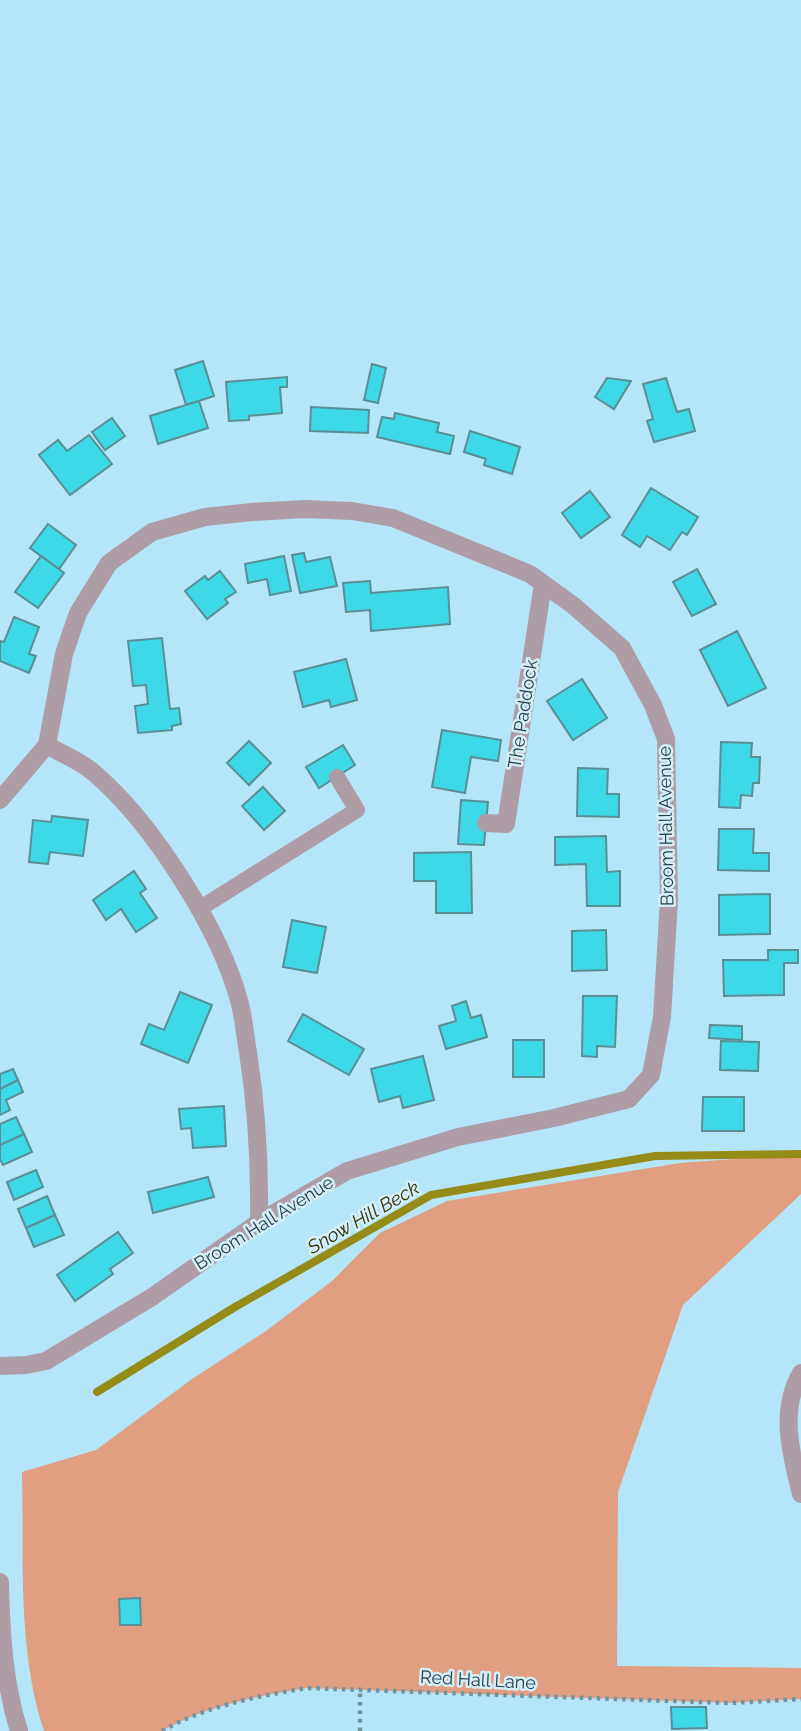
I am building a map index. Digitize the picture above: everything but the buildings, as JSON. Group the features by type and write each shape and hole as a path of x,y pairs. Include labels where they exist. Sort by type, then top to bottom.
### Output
{"street":[{"name":"Broom Hall Avenue","path":"0,800 47,745 64,654 78,613 109,563 152,532 205,517 305,509 352,511 393,518 518,569 574,606 622,648 653,705 666,739 669,900 662,1017 651,1075 629,1098 554,1118 458,1137 347,1171 259,1222 152,1297 46,1361 0,1366"},
{"name":"The Paddock","path":"486,823 506,824 543,584"},
{"path":"47,745 92,772 146,826 199,908 223,955 240,1005 252,1079 260,1157 259,1222"},
{"path":"801,1373 793,1387 787,1434 801,1494"},
{"path":"0,1582 1,1623 9,1698 19,1731"}],"lane":[{"path":"199,908 357,810 337,776"}],"path":[{"name":"Red Hall Lane","path":"162,1731 176,1723 250,1697 307,1688 730,1703 801,1699"},
{"path":"360,1688 360,1731"}],"shaded area":[{"path":"801,1154 801,1194 683,1305 618,1492 617,1666 801,1668 801,1699 730,1703 307,1688 214,1709 162,1731 44,1731 35,1700 26,1636 22,1472 96,1450 192,1379 266,1331 332,1281 380,1233 447,1201 680,1163"}],"waterway":[{"name":"Snow Hill Beck","path":"97,1392 235,1307 431,1195 655,1156 801,1154"}]}
